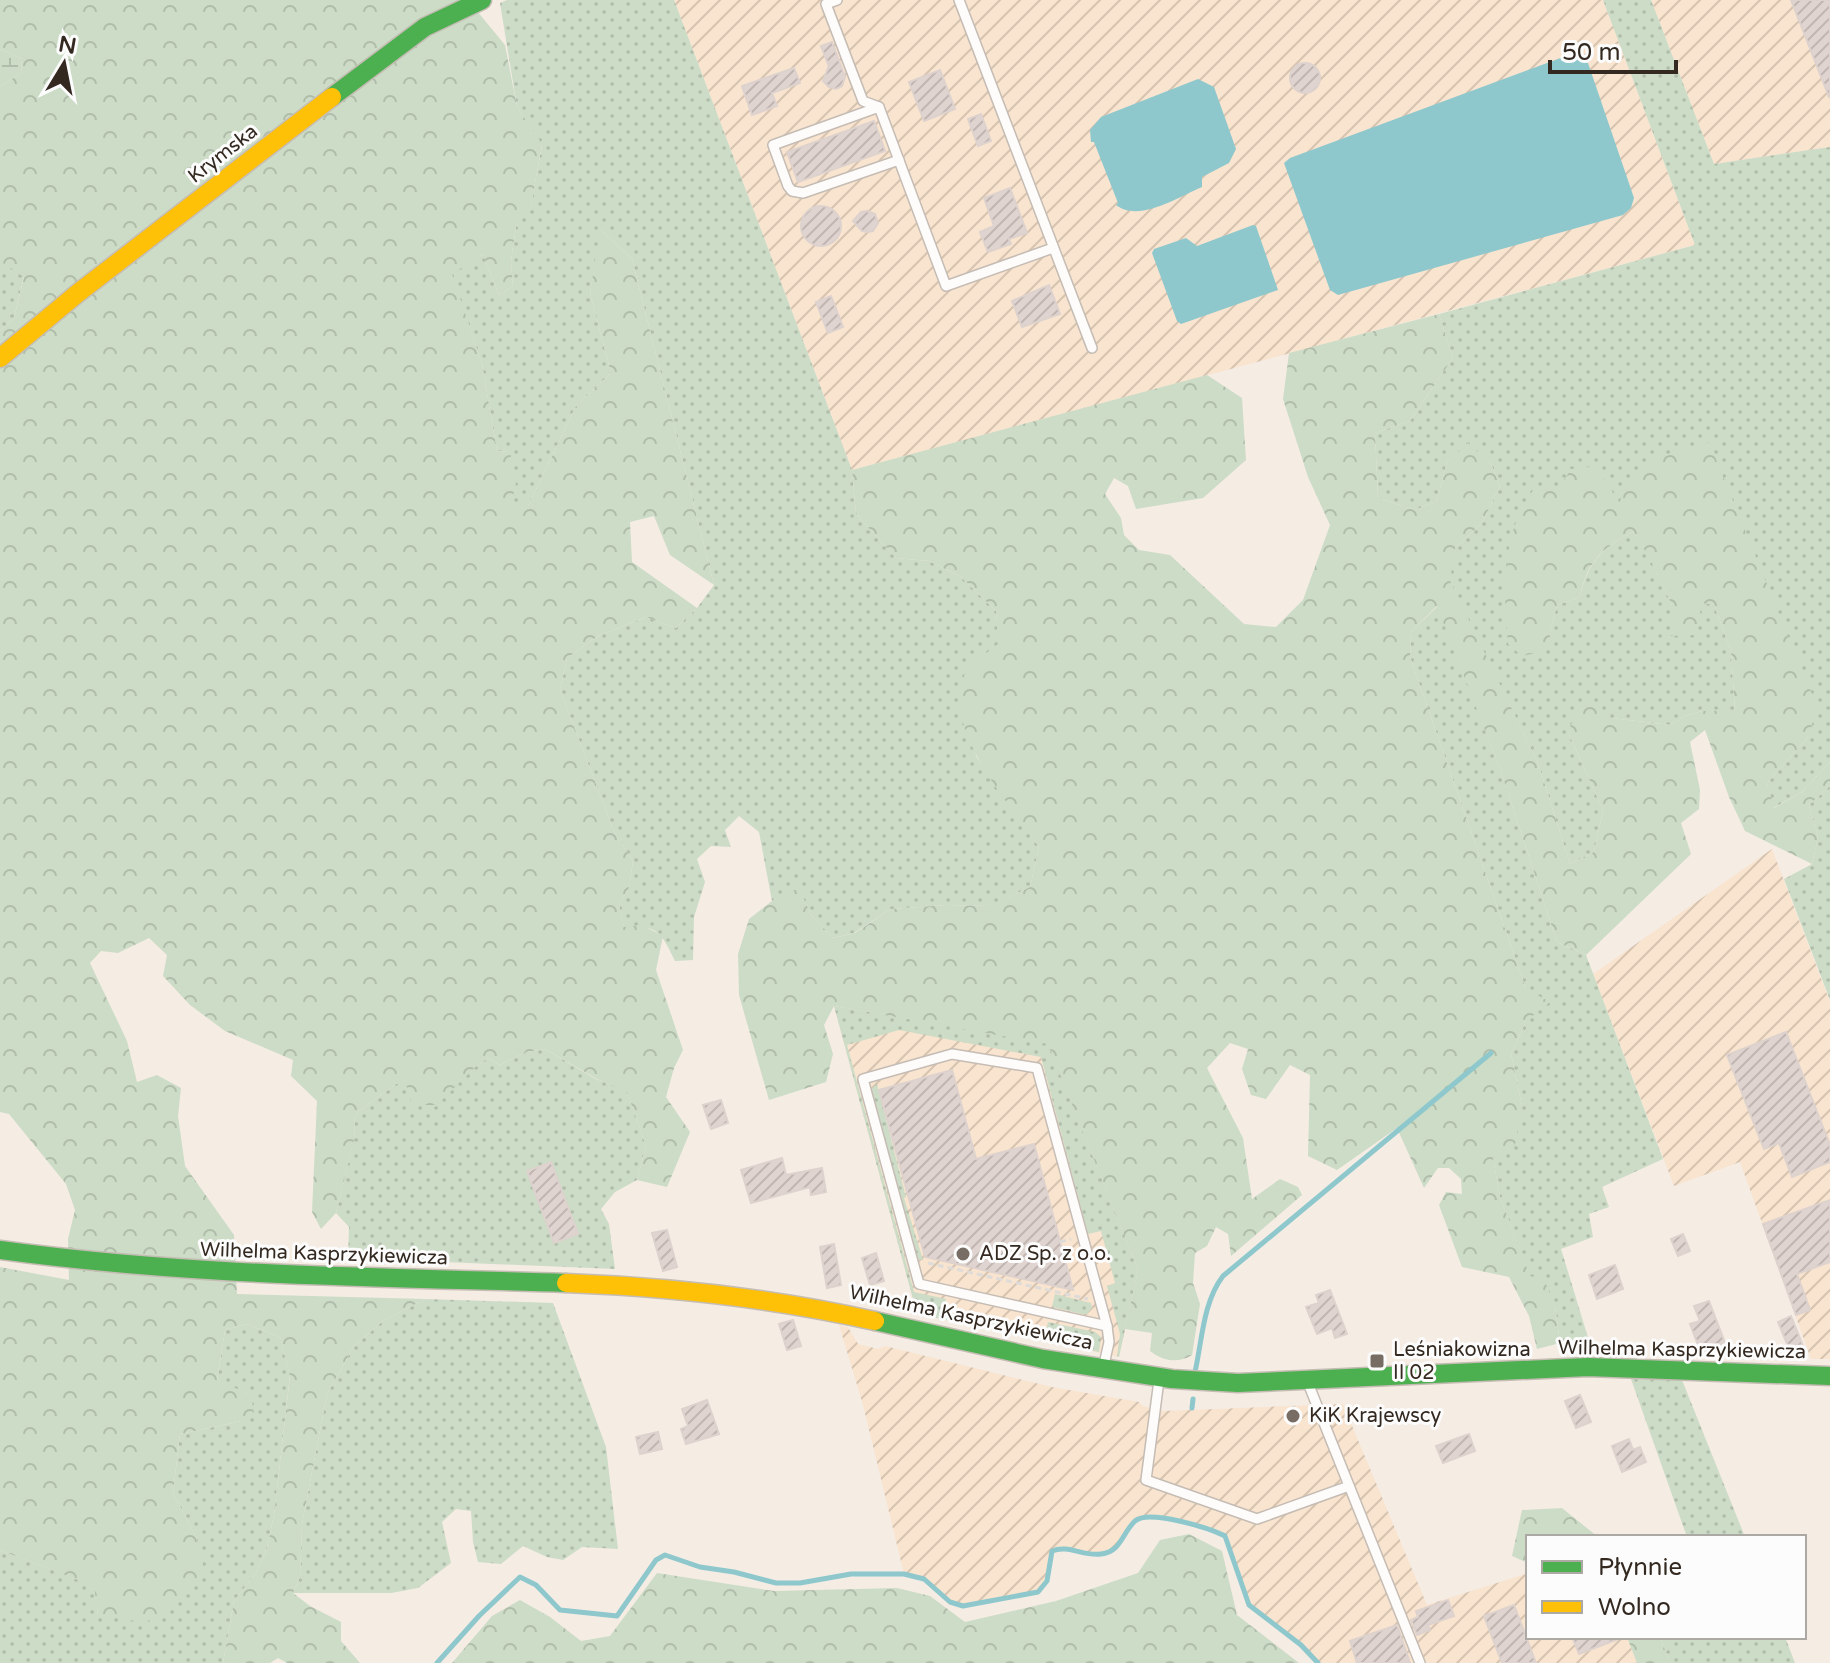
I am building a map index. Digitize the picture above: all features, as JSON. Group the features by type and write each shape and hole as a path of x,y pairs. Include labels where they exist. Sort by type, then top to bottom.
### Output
{"street":[{"name":"Krymska","path":"0,358 78,293 384,57 425,27 482,0"},
{"name":"Wilhelma Kasprzykiewicza","path":"0,1250 170,1271 533,1282 716,1292 836,1311 1159,1380 1238,1383 1637,1367 1830,1376"}],"lane":[{"path":"837,0 826,4 863,101 879,107 946,286 1053,248"},
{"path":"959,0 1092,348"},
{"path":"879,107 773,145 788,186 792,191 803,193 899,160"},
{"path":"1103,1369 1109,1342 1107,1326 1037,1068 952,1054 863,1079 919,1284 1107,1326"},
{"path":"1159,1380 1146,1480 1257,1519 1349,1486"},
{"path":"1307,1380 1420,1663"}],"path":[{"path":"913,1260 1101,1302"}],"shaded area":[{"path":"674,0 1603,0 1695,245 852,470"},
{"path":"1651,0 1830,0 1830,147 1714,164"},
{"path":"1772,849 1830,1002 1830,1359 1811,1359 1740,1162 1674,1186 1593,974"},
{"path":"834,1006 1048,1043 1138,1270 1119,1357 917,1314"},
{"path":"839,1325 848,1327 858,1344 878,1349 885,1346 1052,1387 1139,1402 1143,1406 1164,1411 1343,1404 1427,1605 1526,1574 1526,1639 1628,1639 1637,1663 1318,1663 1301,1645 1249,1605 1225,1536 1202,1527 1147,1516 1135,1522 1120,1544 1108,1552 1096,1555 1064,1548 1052,1550 1047,1581 1038,1592 956,1605 924,1579 904,1574 863,1405"}],"green space":[{"path":"0,0 468,0 505,45 517,107 542,144 530,211 516,226 511,261 513,286 499,295 483,254 452,274 482,364 497,451 510,452 516,483 511,505 528,506 576,406 611,373 590,293 600,229 632,259 714,585 670,555 654,516 630,522 632,562 697,608 676,628 646,617 598,636 567,658 560,690 615,834 633,861 629,888 619,905 624,927 642,925 663,936 656,970 683,1050 666,1097 690,1132 667,1187 637,1180 646,1146 627,1092 597,1079 545,1049 526,1052 500,1065 488,1058 437,1105 412,1105 406,1084 396,1084 355,1114 354,1140 336,1213 321,1229 312,1212 317,1101 291,1076 293,1060 225,1031 190,1005 163,976 167,955 149,938 118,953 101,951 90,963 127,1041 137,1082 157,1075 181,1088 178,1116 185,1166 234,1235 237,1294 425,1299 383,1321 354,1346 327,1394 302,1524 300,1577 293,1593 341,1622 341,1641 360,1663 287,1663 278,1658 270,1663 223,1663 234,1601 256,1573 267,1548 274,1515 290,1376 280,1337 246,1324 225,1330 217,1380 251,1395 254,1413 242,1421 180,1434 173,1493 197,1539 203,1564 191,1592 145,1623 98,1614 94,1586 0,1550 0,1267 69,1280 68,1239 75,1210 66,1184 9,1114 0,1112 0,331 14,318 24,277 0,261 0,87 21,73 22,59 0,49"},
{"path":"507,0 674,0 852,470 856,514 896,558 929,561 961,577 996,611 999,644 966,672 976,756 1039,847 1030,887 991,906 891,909 854,933 833,938 811,915 799,889 772,901 759,832 739,816 725,830 731,847 711,846 697,859 705,882 694,917 693,960 675,961 662,937 651,929 624,928 619,905 629,888 633,861 615,834 560,690 567,658 598,636 646,617 676,628 697,608 714,585 632,259 601,230 590,293 611,373 576,406 528,506 510,506 509,452 497,451 482,364 451,273 483,254 499,295 513,286 511,261 516,226 530,210 542,145 517,107 500,3"},
{"path":"1603,0 1651,0 1714,164 1830,147 1830,762 1802,792 1773,808 1767,783 1810,735 1709,443 1616,512 1589,467 1545,651 1557,605 1580,597 1587,575 1598,557 1613,543 1633,532 1649,556 1672,605 1702,602 1714,605 1731,651 1735,711 1702,711 1685,716 1671,725 1611,718 1568,732 1603,810 1594,852 1570,864 1538,763 1449,581 1455,548 1482,523 1500,486 1491,464 1468,444 1447,462 1437,501 1415,510 1378,498 1375,433 1410,421 1453,358 1439,314 1695,245"},
{"path":"0,49 22,59 21,73 0,87"},
{"path":"0,261 24,276 14,318 0,331"},
{"path":"1439,314 1453,358 1410,421 1375,433 1378,498 1415,510 1437,501 1447,462 1468,443 1491,464 1500,486 1482,523 1455,548 1450,581 1538,763 1570,864 1594,852 1603,810 1568,732 1578,708 1595,704 1611,718 1671,725 1685,716 1702,711 1735,711 1731,651 1714,605 1702,603 1696,635 1671,636 1672,605 1633,532 1613,543 1598,557 1591,566 1580,597 1557,605 1545,651 1522,656 1508,644 1505,581 1512,534 1535,487 1559,488 1571,469 1589,467 1611,486 1617,511 1625,485 1647,462 1709,442 1816,704 1810,735 1767,783 1774,808 1802,792 1830,762 1830,786 1809,805 1818,837 1812,864 1745,831 1705,730 1690,742 1700,790 1699,809 1681,823 1691,854 1586,955 1557,942 1500,769 1437,606 1411,632 1410,657 1526,989 1550,1002 1526,1021 1511,1054 1522,1106 1515,1145 1493,1157 1500,1197 1530,1276 1544,1279 1555,1306 1560,1343 1537,1349 1529,1316 1509,1277 1462,1267 1439,1205 1446,1192 1462,1194 1461,1179 1449,1168 1438,1168 1424,1188 1397,1128 1337,1170 1308,1156 1310,1075 1290,1065 1266,1099 1251,1095 1242,1069 1248,1049 1230,1043 1207,1068 1243,1138 1252,1199 1280,1179 1298,1187 1302,1195 1231,1256 1228,1234 1216,1227 1207,1246 1195,1253 1193,1283 1200,1304 1192,1355 1181,1360 1165,1359 1150,1351 1152,1333 1125,1329 1138,1270 1048,1044 834,1006 824,1025 833,1054 826,1082 769,1100 739,995 738,954 749,919 772,901 799,888 811,915 833,938 855,933 891,909 990,906 1030,887 1039,847 981,764 961,716 960,693 966,672 998,644 996,611 961,577 929,561 896,558 856,514 852,470 1207,375 1242,398 1246,460 1203,498 1136,509 1128,486 1114,478 1105,494 1121,518 1124,535 1139,550 1170,555 1244,624 1276,627 1303,600 1330,525 1308,477 1283,399 1289,353"},
{"path":"1438,606 1500,769 1557,942 1586,955 1663,1159 1602,1187 1609,1207 1589,1214 1593,1237 1561,1249 1590,1344 1560,1343 1555,1306 1530,1277 1500,1197 1493,1157 1522,1106 1511,1054 1526,1021 1526,989 1410,657 1411,632"},
{"path":"1830,786 1830,1000 1784,879 1812,864 1818,837 1809,805"},
{"path":"834,1006 1048,1043 1138,1270 1119,1357 1120,1334 1107,1286 1115,1283 1101,1231 1088,1234 1041,1057 899,1030 847,1045 914,1292 946,1299 944,1311 1045,1334 1048,1322 1095,1332 1101,1337 1099,1352 917,1314"},
{"path":"545,1049 596,1079 627,1091 646,1146 637,1180 615,1192 601,1209 609,1224 615,1269 348,1258 349,1227 336,1213 354,1139 355,1114 396,1084 475,1067 488,1058 500,1065 526,1052"},
{"path":"877,1084 904,1198 923,1260 916,1259 870,1090"},
{"path":"1055,1294 1091,1303 1092,1308 1087,1314 1082,1314 1052,1307"},
{"path":"425,1299 553,1303 606,1447 618,1549 582,1547 563,1560 547,1557 523,1546 501,1564 478,1562 471,1511 456,1509 442,1522 451,1563 418,1588 391,1593 293,1593 300,1577 302,1524 327,1394 354,1346 383,1321"},
{"path":"246,1324 280,1337 290,1375 274,1515 267,1548 256,1573 234,1601 223,1663 0,1663 0,1550 95,1586 98,1614 197,1539 173,1493 180,1434 242,1421 251,1395 217,1381 225,1330"},
{"path":"1631,1379 1682,1380 1744,1535 1686,1535"},
{"path":"1562,1508 1596,1535 1526,1535 1526,1562 1512,1556 1522,1510"},
{"path":"1189,1534 1222,1551 1237,1615 1299,1663 452,1663 492,1616 520,1600 550,1617 581,1641 610,1636 657,1573 774,1591 897,1588 930,1596 965,1622 1056,1601 1138,1573 1160,1540"},
{"path":"1628,1639 1661,1639 1670,1663 1637,1663"},
{"path":"1661,1639 1786,1639 1795,1663 1670,1663"}],"water":[{"path":"1566,56 1588,63 1634,198 1631,208 1623,215 1338,295 1330,290 1284,163 1290,158"},
{"path":"1198,79 1214,87 1236,149 1229,163 1202,177 1202,187 1159,206 1136,211 1116,205 1118,203 1094,142 1091,142 1090,130 1101,117"},
{"path":"1256,226 1278,290 1181,324 1177,321 1152,253 1154,249 1186,238 1197,246"}],"building":[{"path":"1791,0 1830,0 1830,97 1829,97"},
{"path":"832,42 845,77 842,86 836,89 823,81 830,63 821,46"},
{"path":"1305,63 1316,67 1320,78 1316,89 1305,93 1294,89 1290,78 1294,67"},
{"path":"794,68 800,83 772,93 777,106 752,115 742,86"},
{"path":"940,70 955,109 924,121 909,82"},
{"path":"981,114 991,141 978,146 968,119"},
{"path":"874,121 885,151 798,182 787,152"},
{"path":"1010,188 1027,233 1009,239 1011,244 988,252 980,232 994,226 984,198"},
{"path":"821,206 835,212 841,226 835,240 821,246 807,240 801,226 807,212"},
{"path":"861,212 875,214 878,223 873,231 867,232 853,221"},
{"path":"1049,285 1060,314 1022,327 1012,301"},
{"path":"831,296 843,327 828,333 816,302"},
{"path":"1786,1032 1830,1145 1830,1162 1792,1177 1779,1143 1764,1149 1727,1055"},
{"path":"952,1070 976,1159 1034,1144 1073,1290 925,1257 879,1090"},
{"path":"721,1100 728,1123 711,1129 703,1105"},
{"path":"782,1158 786,1175 822,1168 826,1192 811,1195 810,1187 751,1203 741,1170"},
{"path":"551,1162 578,1234 554,1243 527,1171"},
{"path":"1830,1200 1830,1262 1797,1274 1810,1310 1796,1315 1763,1224"},
{"path":"667,1230 677,1267 663,1271 652,1233"},
{"path":"1683,1234 1690,1251 1678,1256 1671,1239"},
{"path":"834,1244 841,1285 827,1288 820,1247"},
{"path":"876,1253 884,1281 870,1285 862,1258"},
{"path":"1615,1265 1623,1289 1597,1299 1589,1275"},
{"path":"1330,1290 1347,1334 1335,1338 1332,1328 1317,1334 1306,1307 1319,1303 1316,1295"},
{"path":"1709,1301 1725,1343 1701,1353 1690,1324 1700,1321 1694,1306"},
{"path":"1791,1316 1803,1346 1790,1351 1778,1322"},
{"path":"793,1320 801,1346 787,1350 779,1324"},
{"path":"1580,1395 1591,1422 1576,1428 1565,1401"},
{"path":"707,1400 719,1434 686,1444 681,1429 688,1426 682,1409"},
{"path":"658,1432 662,1449 640,1454 636,1437"},
{"path":"1469,1434 1475,1451 1443,1463 1436,1446"},
{"path":"1629,1439 1633,1450 1640,1447 1646,1462 1622,1472 1612,1446"},
{"path":"1448,1600 1454,1616 1428,1625 1430,1630 1417,1635 1411,1620 1418,1617 1416,1611"},
{"path":"1514,1605 1536,1663 1502,1663 1484,1616"},
{"path":"1397,1625 1410,1663 1357,1663 1350,1641"},
{"path":"1573,1639 1618,1639 1579,1654"}],"waterway":[{"path":"1195,1372 1207,1310 1223,1276 1491,1053"},
{"path":"1192,1408 1193,1399"},
{"path":"437,1663 479,1616 520,1577 536,1585 560,1610 617,1616 656,1560 665,1555 700,1567 776,1583 800,1583 851,1574 904,1574 924,1579 950,1602 963,1606 1038,1592 1047,1581 1052,1551 1108,1552 1117,1546 1135,1521 1153,1517 1193,1525 1225,1536 1249,1605 1301,1645 1318,1663"}],"traffic: fast":[{"path":"332,97 425,27 482,0"},
{"path":"0,1250 212,1270 566,1283"},
{"path":"875,1321 1043,1359 1172,1379 1238,1383 1588,1367 1830,1376"}],"traffic: slow":[{"path":"0,358 78,293 332,97"},
{"path":"566,1283 722,1295 875,1321"}],"place":[{"name":"ADZ Sp. z o.o.","path":"963,1254"},
{"name":"Leśniakowizna II 02","path":"1377,1361"},
{"name":"KiK Krajewscy","path":"1293,1416"}]}
